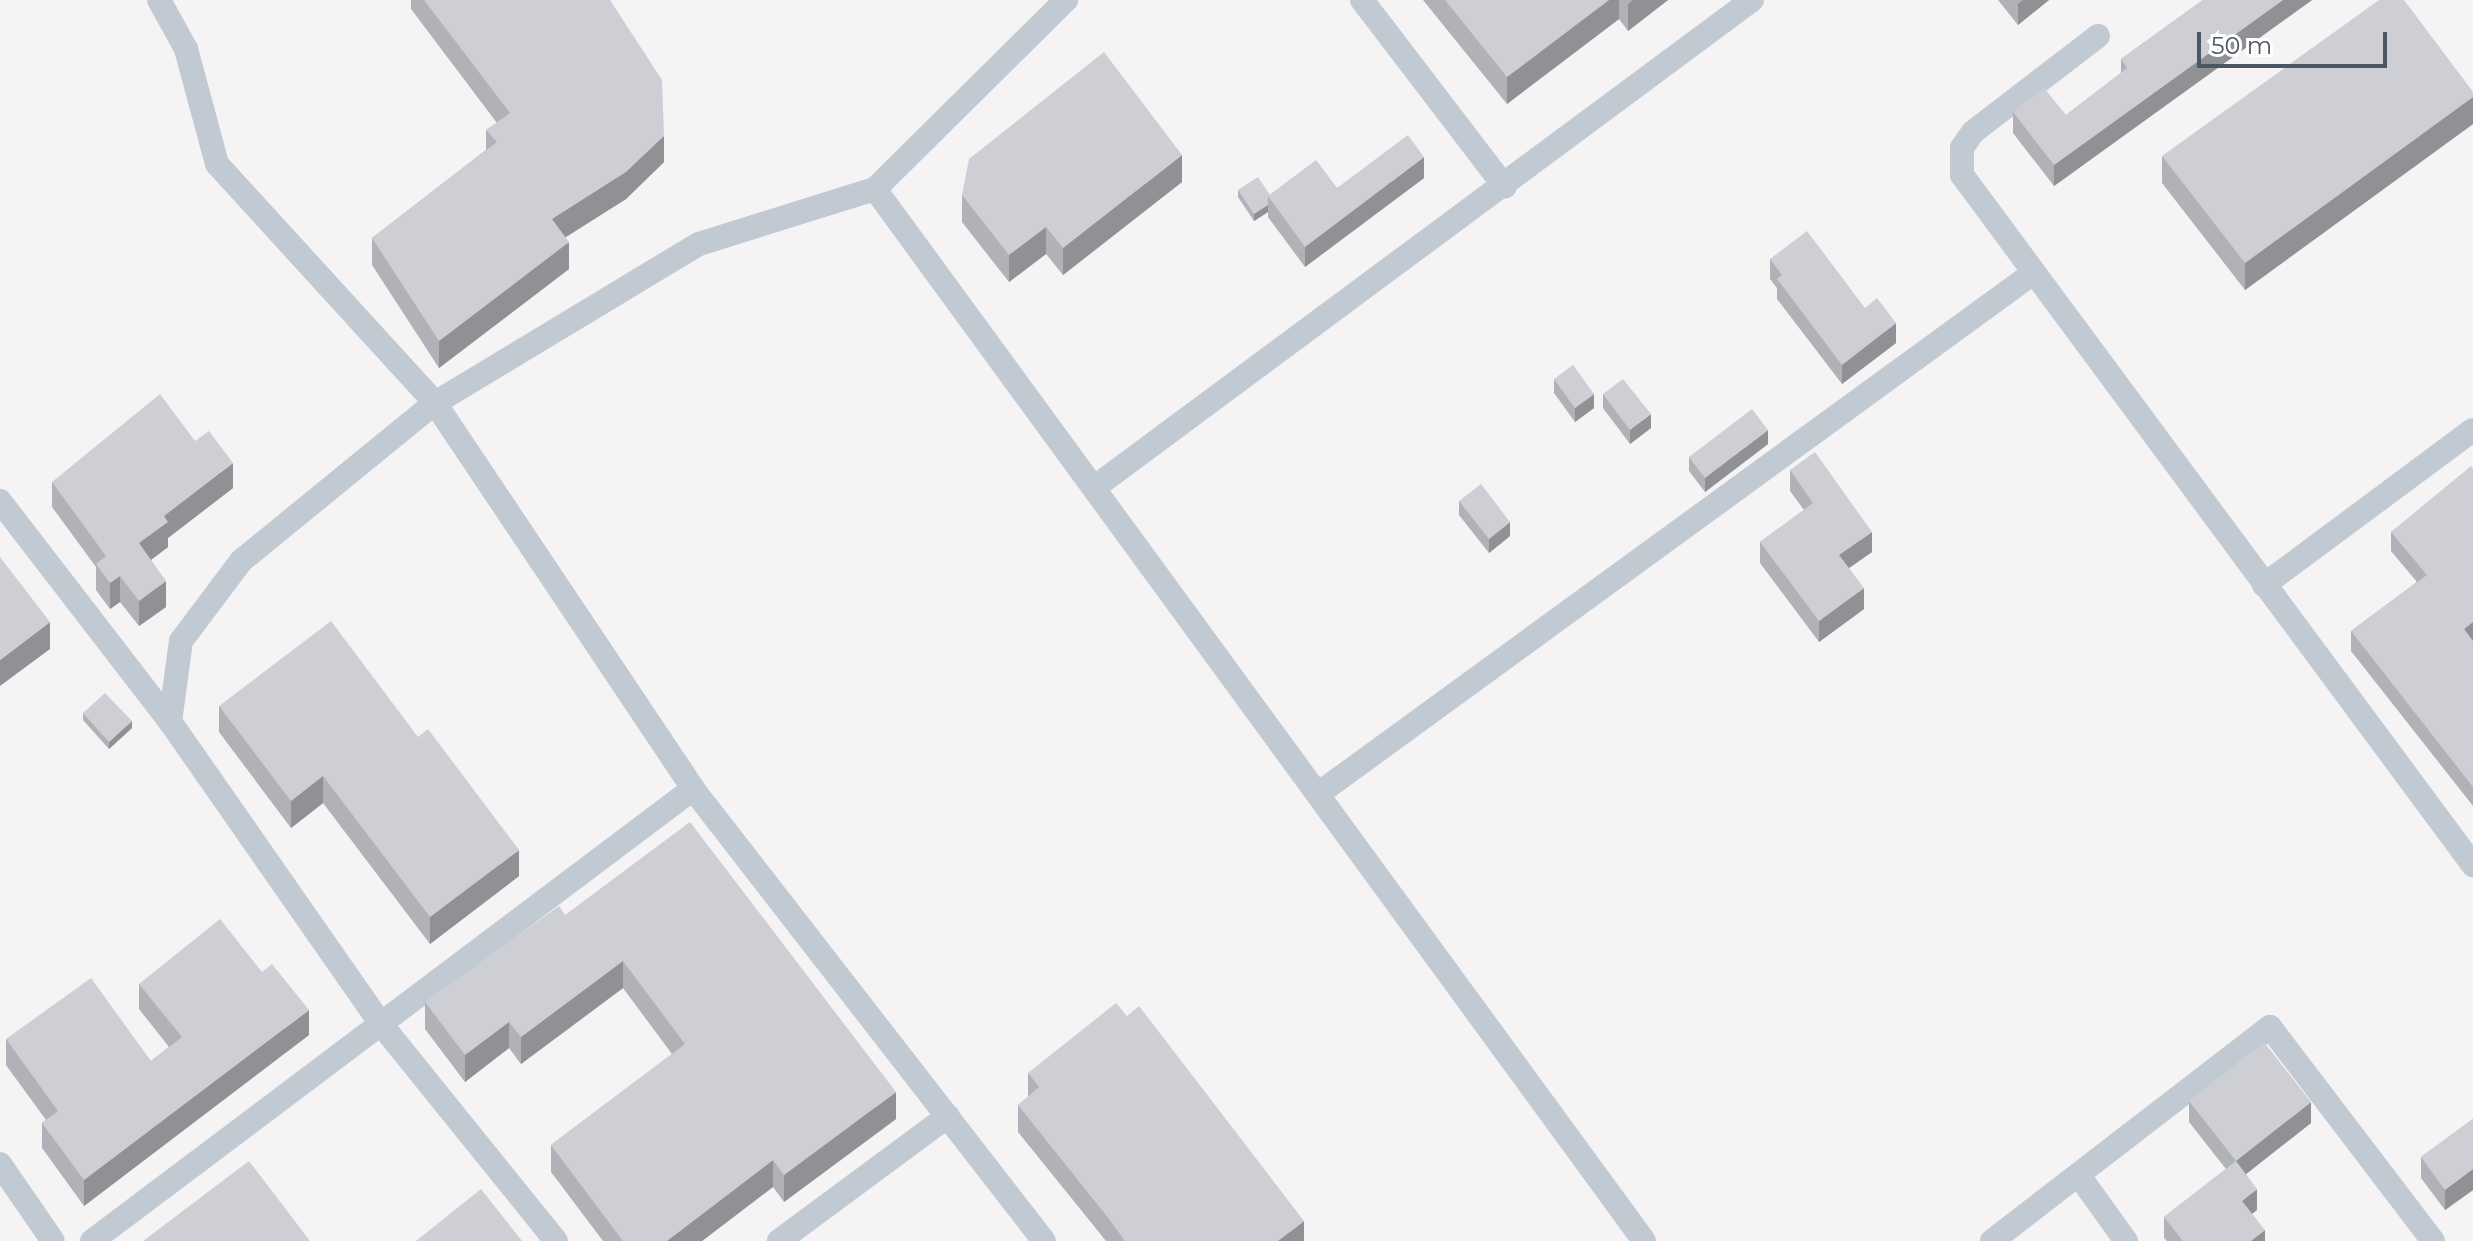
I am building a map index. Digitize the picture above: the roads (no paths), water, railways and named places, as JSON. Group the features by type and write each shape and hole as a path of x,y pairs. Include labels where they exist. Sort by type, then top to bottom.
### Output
{"street":[{"path":"159,0 186,49 217,164 435,403 693,789 1044,1241"},
{"path":"170,722 181,641 241,561 435,403 699,244 875,189 1066,0"},
{"path":"1362,0 1505,187"},
{"path":"1095,487 1505,187 1752,0"},
{"path":"2098,36 1973,132 1962,148 1965,182 2473,865"},
{"path":"875,189 1644,1241"},
{"path":"1318,794 2032,274"},
{"path":"2264,585 2472,433"},
{"path":"0,501 170,722 381,1024 556,1241"},
{"path":"92,1241 693,789"},
{"path":"1992,1241 2080,1177 2270,1027 2433,1241"},
{"path":"779,1241 948,1116"},
{"path":"0,1164 53,1241"},
{"path":"2080,1177 2126,1241"}]}
